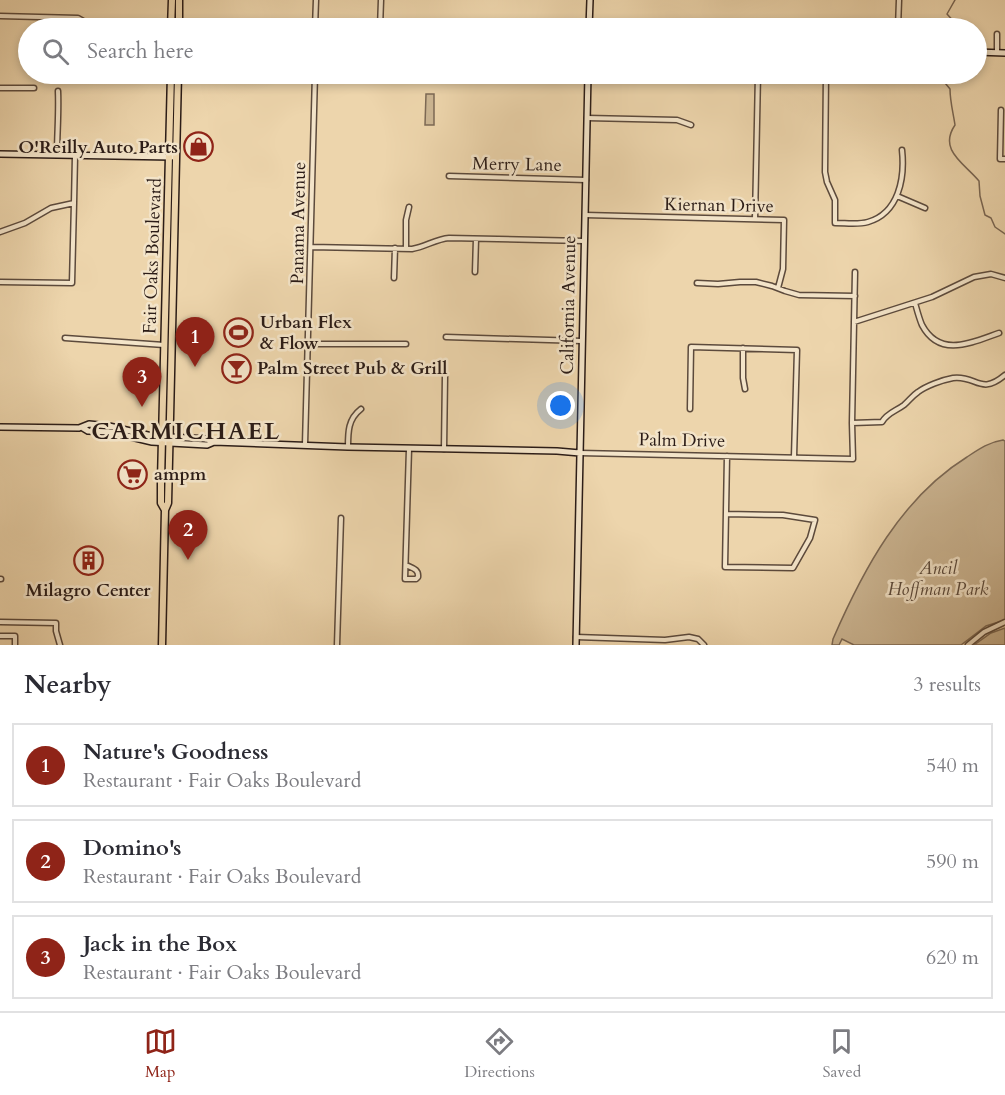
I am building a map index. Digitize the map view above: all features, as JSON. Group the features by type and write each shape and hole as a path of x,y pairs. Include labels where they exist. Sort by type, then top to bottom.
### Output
{"main road":[{"path":"171,18 172,0"},
{"path":"179,0 179,18"},
{"name":"Fair Oaks Boulevard","path":"162,645 165,510 160,503 171,354 173,157 171,84"},
{"name":"Fair Oaks Boulevard","path":"165,440 164,345 177,84"},
{"path":"166,298 169,303 169,349 171,354"}],"street":[{"path":"315,18 316,0"},
{"path":"380,18 381,0"},
{"path":"589,18 590,0"},
{"path":"898,18 899,0"},
{"path":"0,16 78,18"},
{"path":"997,34 997,52"},
{"path":"987,52 1005,52"},
{"name":"Panama Avenue","path":"305,446 315,84"},
{"name":"California Avenue","path":"576,645 588,84"},
{"path":"755,219 758,84"},
{"path":"826,84 825,172 826,182 835,200 835,224 865,223 878,218 889,209 897,196 903,176 902,150"},
{"path":"0,88 34,88"},
{"path":"57,155 58,91"},
{"path":"1001,110 1000,159 1005,159"},
{"path":"587,118 676,120 691,125"},
{"path":"0,154 173,157"},
{"path":"0,282 72,283 75,155"},
{"name":"Merry Lane","path":"448,176 586,180"},
{"path":"897,196 925,208"},
{"path":"0,232 24,223 51,208 74,203"},
{"path":"406,248 406,220 409,207"},
{"name":"Kiernan Drive","path":"585,215 784,220 783,269 778,288"},
{"path":"310,247 418,248 446,238 585,241"},
{"path":"475,272 476,239"},
{"path":"394,278 395,248"},
{"name":"Palm Drive","path":"0,427 83,428 89,424 109,426 165,440 207,439 214,442 305,446 853,459 855,272"},
{"path":"854,322 915,303 980,275 1005,278"},
{"path":"697,284 748,282 764,284 799,295 855,296"},
{"path":"915,303 925,330 934,339 946,345 966,345 999,333"},
{"path":"446,337 582,341"},
{"path":"64,338 164,345"},
{"path":"308,344 406,344"},
{"path":"690,409 691,347 797,350 794,457"},
{"path":"743,348 745,389"},
{"path":"852,423 882,422 885,417 904,405 919,391 950,378 964,378 987,386 1005,375"},
{"path":"444,450 445,376"},
{"path":"348,447 350,424 361,410"},
{"path":"406,565 409,449"},
{"path":"726,514 783,515 815,520 810,538 793,568 724,567 727,456"},
{"path":"337,645 341,518"},
{"path":"0,622 56,623 60,645"},
{"path":"968,645 984,632 1005,622"},
{"path":"0,636 15,636 15,645"},
{"path":"576,637 665,640 689,637 698,639 704,645"}],"green space":[{"path":"426,94 434,94 434,125 425,125"},
{"name":"Ancil Hoffman Park","path":"1005,441 1005,620 986,626 961,645 854,645 842,639 839,645 832,645 857,587 886,538 904,514 922,493 944,474 980,449"},
{"path":"1005,628 1005,645 974,645 991,633"}],"waterway":[{"path":"951,18 947,14 955,0"},
{"path":"946,84 950,89 955,125 949,142 951,149 979,181 985,215 991,218 995,227 1005,234"}],"place":[{"name":"O'Reilly Auto Parts","path":"199,147"},
{"name":"Urban Flex & Flow","path":"239,332"},
{"name":"Nature's Goodness","path":"195,367"},
{"name":"Palm Street Pub & Grill","path":"236,368"},
{"name":"Jack in the Box","path":"142,407"},
{"name":"ampm","path":"133,474"},
{"name":"Domino's","path":"188,560"},
{"name":"Milagro Center","path":"88,561"}],"district":[{"name":"CARMICHAEL","path":"186,431"}]}
